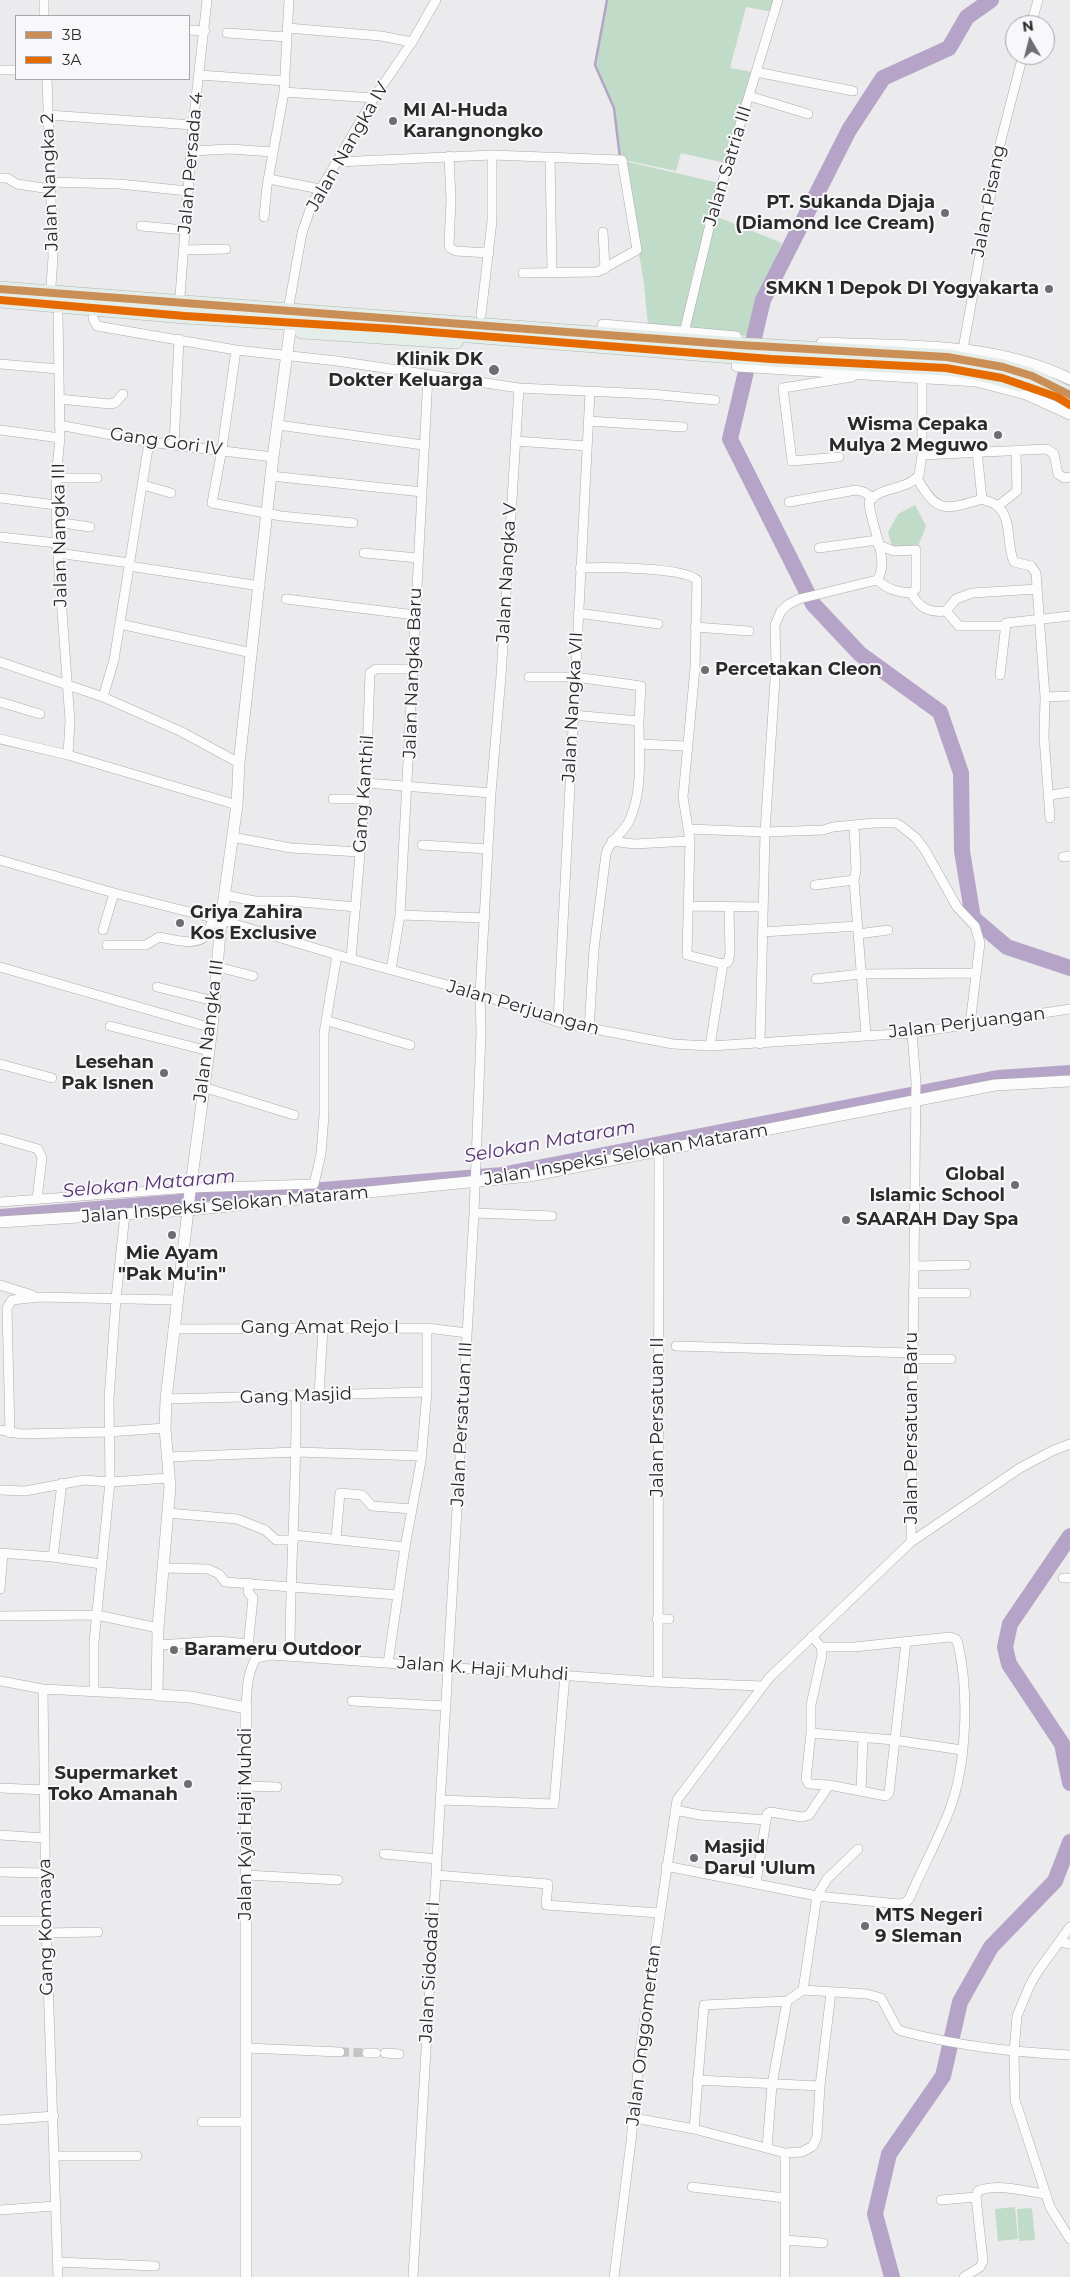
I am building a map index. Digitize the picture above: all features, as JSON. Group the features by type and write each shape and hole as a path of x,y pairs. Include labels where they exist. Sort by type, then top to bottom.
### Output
{"highway":[{"path":"0,281 51,286 184,306 392,333"},
{"path":"0,289 164,309"},
{"path":"0,300 164,309 184,306 289,305 481,315 602,330 738,351"},
{"path":"184,306 602,330"},
{"path":"0,309 93,318 290,331 392,333 738,351 946,368 975,372 1029,386 1057,397 1070,405"},
{"path":"772,354 874,349 947,357 1003,367 1032,376 1070,395"}],"street":[{"path":"44,0 44,15"},
{"name":"Jalan Persada 4","path":"184,306 185,230 193,125 207,0"},
{"path":"264,217 268,179 284,92 289,0"},
{"name":"Jalan Nangka IV","path":"289,305 306,218 320,189 374,98 412,42 436,0"},
{"name":"Jalan Satria III","path":"684,333 711,220 778,0"},
{"path":"1034,15 1038,0"},
{"path":"190,30 205,31"},
{"path":"226,33 288,32 380,36 412,42"},
{"name":"Jalan Pisang","path":"963,349 998,148 1020,65"},
{"path":"0,70 15,70"},
{"path":"756,72 853,92"},
{"path":"199,74 285,81"},
{"name":"Jalan Nangka 2","path":"47,80 53,258 51,286"},
{"path":"284,92 374,98"},
{"path":"749,96 808,114"},
{"path":"48,115 193,125"},
{"path":"192,151 230,149 273,152"},
{"path":"336,162 449,156 622,160 637,250 597,272 523,273"},
{"path":"449,156 451,200 450,248 456,251 489,253"},
{"path":"481,315 492,214 492,156"},
{"path":"550,157 552,272"},
{"path":"0,178 7,178 17,184 119,184 188,191"},
{"path":"268,179 320,189"},
{"path":"141,226 185,230"},
{"path":"603,232 605,269"},
{"path":"184,250 226,249"},
{"name":"Jalan Nangka III","path":"58,314 60,438 56,478 56,543 70,721 68,755"},
{"path":"93,318 97,326 236,350 286,355 519,388 715,400"},
{"path":"602,330 684,333 738,351"},
{"name":"Jalan Nangka III","path":"176,1300 212,1028 218,967 217,919 224,895 237,805 239,763 273,457 290,331"},
{"path":"174,445 179,339"},
{"path":"874,349 947,346 1008,357 1047,368 1070,378"},
{"path":"236,350 222,449 212,503 268,514 353,523"},
{"path":"772,354 869,374 976,381 1001,386 1036,398 1070,414"},
{"path":"0,364 59,369"},
{"path":"839,457 792,461 782,388 869,374"},
{"name":"Jalan Nangka Baru","path":"391,970 400,915 408,787 423,445 428,376"},
{"path":"922,377 922,455 917,478 926,494 938,505 957,506 982,498 998,506 1006,523 1013,560 1016,564 1034,568 1036,573 1045,697 1044,736 1050,795 1050,818"},
{"name":"Jalan Nangka V","path":"480,994 491,793 501,676 519,388"},
{"name":"Jalan Nangka VII","path":"558,1022 590,392"},
{"path":"59,399 110,404 115,403 123,394"},
{"path":"588,421 682,427"},
{"path":"278,425 423,445"},
{"name":"Gang Gori IV","path":"60,426 149,442 222,449 273,457"},
{"path":"0,430 60,438"},
{"path":"515,441 587,446"},
{"path":"103,697 114,660 149,442"},
{"path":"998,506 1017,491 1016,450"},
{"path":"922,455 977,451 1051,450 1054,454 1058,474 1064,478 1070,477"},
{"path":"977,451 982,498"},
{"path":"271,476 422,492"},
{"path":"56,478 97,478"},
{"path":"760,1044 765,832 776,664 775,625 781,611 799,599 877,580 882,574 882,568 869,506 873,498 917,478"},
{"path":"143,485 171,493"},
{"path":"789,502 856,490 864,492 873,498"},
{"path":"0,498 56,505"},
{"path":"56,522 90,527"},
{"path":"0,537 56,543"},
{"path":"819,548 878,543 894,551 916,550 916,589 911,593 889,590 877,580"},
{"path":"57,553 260,586"},
{"path":"364,553 418,558"},
{"path":"580,568 614,567 660,571 696,578 698,582 695,668 686,746 683,797 690,841 687,955 723,964"},
{"path":"911,593 918,605 934,612 946,611 956,599 972,593 1037,589"},
{"path":"286,599 415,615"},
{"path":"946,611 959,626 1004,626 1011,621 1070,616"},
{"path":"578,613 658,624"},
{"path":"120,624 252,653"},
{"path":"1000,674 1004,648 1004,626"},
{"path":"695,627 749,632"},
{"path":"0,662 103,697 182,732 239,763"},
{"name":"Gang Kanthil","path":"351,959 366,783 370,673 376,669 414,669"},
{"path":"529,677 575,677 641,685 636,805 625,830 612,841 606,854 594,949 589,1029"},
{"path":"1045,697 1070,696"},
{"path":"0,702 40,714"},
{"path":"573,715 639,722"},
{"path":"0,739 68,755 237,805"},
{"path":"639,744 686,746"},
{"path":"366,783 491,793"},
{"path":"1050,795 1070,792"},
{"path":"333,799 364,799"},
{"path":"688,828 765,832 823,830 833,826 896,823 916,838 925,850 957,907 975,926 980,943 970,1024"},
{"path":"854,825 856,870 854,880 866,1034"},
{"path":"232,837 291,848 360,852"},
{"path":"612,841 634,844 690,841"},
{"path":"422,845 488,848"},
{"name":"Jalan Perjuangan","path":"0,860 114,893 217,919 351,959 480,994 558,1022 672,1044 710,1046 760,1044 866,1034 912,1033 1070,1009"},
{"path":"815,885 854,880"},
{"path":"103,930 114,893"},
{"path":"224,895 255,901 290,901 356,907"},
{"path":"689,906 763,907"},
{"path":"710,1046 723,964 729,959 729,907"},
{"path":"400,915 484,918"},
{"path":"106,945 146,945 158,937 186,941 200,940 206,935 217,919"},
{"path":"763,932 888,930"},
{"path":"0,1202 190,1189 314,1184 322,1144 325,1090 324,1040 337,955"},
{"path":"0,966 212,1028"},
{"path":"218,967 253,976"},
{"path":"816,979 860,974 976,973"},
{"path":"157,987 214,1001"},
{"path":"475,1176 481,1033 480,994"},
{"path":"328,1021 410,1046"},
{"path":"110,1026 209,1051"},
{"name":"Jalan Persatuan Baru","path":"681,1794 762,1686 911,1542 916,1098 912,1033"},
{"path":"0,1064 52,1078"},
{"name":"Jalan Inspeksi Selokan Mataram","path":"0,1222 188,1209 475,1176 529,1176 916,1098 994,1085 1070,1081"},
{"path":"203,1087 294,1115"},
{"path":"0,1138 38,1149 42,1153 36,1199"},
{"name":"Jalan Persatuan II","path":"658,1682 659,1151"},
{"name":"Jalan Persatuan III","path":"448,1666 475,1176"},
{"path":"474,1213 552,1216"},
{"path":"94,1692 94,1642 110,1482 109,1399 116,1298 125,1214"},
{"path":"896,1215 914,1215"},
{"path":"914,1266 966,1265"},
{"path":"0,1285 39,1298"},
{"path":"913,1293 966,1293"},
{"path":"0,1681 43,1689 157,1696 158,1628 168,1513 169,1478 165,1428 166,1399 176,1300 39,1298 12,1300 7,1308 10,1433"},
{"path":"319,1395 323,1328"},
{"path":"388,1663 421,1456 427,1392 426,1328"},
{"name":"Gang Amat Rejo I","path":"173,1329 426,1328 467,1333"},
{"path":"676,1346 951,1359"},
{"name":"Gang Masjid","path":"166,1399 427,1392"},
{"path":"290,1655 290,1586 294,1537 296,1395"},
{"path":"0,1430 10,1433 109,1432 165,1428"},
{"path":"911,1542 1020,1468 1070,1444"},
{"path":"167,1458 296,1452 421,1456"},
{"path":"0,1490 25,1491 84,1480 110,1482 169,1478"},
{"path":"53,1557 62,1483"},
{"path":"336,1539 340,1493 362,1495 372,1506 412,1509"},
{"path":"168,1513 237,1519 266,1530 276,1540 294,1537 336,1539 405,1547"},
{"path":"0,1589 2,1553 53,1557 101,1564"},
{"path":"163,1568 208,1569 219,1574 225,1582 398,1595"},
{"path":"246,1708 248,1675 256,1658 249,1644 253,1598 248,1592 249,1583"},
{"path":"0,1616 97,1615 158,1628"},
{"path":"657,1619 669,1619"},
{"path":"812,1636 821,1647 822,1655 811,1705 811,1733 806,1782 886,1796 889,1793 906,1642"},
{"path":"666,1866 817,1896 858,1901 905,1903 909,1899 950,1808 962,1750 965,1710 959,1650 956,1639 950,1637 854,1647 821,1647"},
{"path":"158,1645 218,1641 249,1644"},
{"name":"Jalan K. Haji Muhdi","path":"256,1658 272,1655 290,1655 658,1682 762,1686"},
{"name":"Jalan Sidodadi I","path":"414,2277 448,1666"},
{"path":"440,1800 554,1804 565,1674"},
{"name":"Gang Komaaya","path":"43,1689 44,1873 54,2116 58,2277"},
{"name":"Jalan Kyai Haji Muhdi","path":"157,1696 191,1697 246,1708 246,2277"},
{"path":"352,1701 445,1706"},
{"path":"811,1733 894,1740 962,1750"},
{"path":"861,1792 863,1738"},
{"path":"756,1883 767,1814 770,1812 802,1817 809,1816 829,1785"},
{"path":"246,1786 277,1788"},
{"path":"0,1788 44,1790"},
{"name":"Jalan Onggomertan","path":"614,2277 634,2118 640,2050 659,1913 675,1810 677,1800 681,1794"},
{"path":"675,1810 708,1816 766,1820"},
{"path":"0,1835 44,1838"},
{"path":"803,1990 817,1896 827,1879 858,1849"},
{"path":"384,1854 437,1859"},
{"path":"0,1872 44,1873"},
{"path":"246,1875 338,1880"},
{"path":"436,1875 548,1884 546,1905 659,1913"},
{"path":"0,1921 46,1921"},
{"path":"1070,1927 1038,1971 1017,2016 1014,2052 1015,2100 1050,2207 1070,2240"},
{"path":"46,1932 98,1932"},
{"path":"1059,1942 1070,1944"},
{"path":"694,2129 704,2005 787,2002 803,1990 875,1995 885,2004 897,2028 901,2031 941,2041 1014,2052 1070,2054"},
{"path":"634,2118 694,2129 785,2153 802,2152 812,2146 817,2136 820,2086 831,1992"},
{"path":"767,2148 772,2085 787,2002"},
{"path":"246,2048 340,2052"},
{"path":"376,2053 398,2054"},
{"path":"697,2080 820,2086"},
{"path":"0,2120 54,2116"},
{"path":"202,2122 246,2122"},
{"path":"785,2153 785,2277"},
{"path":"54,2156 137,2156"},
{"path":"692,2187 784,2198"},
{"path":"964,2277 980,2267 983,2261 976,2197 978,2191 984,2188 1006,2188 1046,2194"},
{"path":"941,2200 976,2197"},
{"path":"0,2210 55,2206"},
{"path":"785,2240 823,2242"},
{"path":"57,2262 155,2266"}],"green space":[{"path":"608,0 776,0 773,12 746,7 730,68 753,72 725,163 681,153 676,171 620,159 614,108 595,65"},
{"path":"624,161 719,183 693,273 680,330 648,326 644,284"},
{"path":"715,216 782,243 758,296 752,336 687,331"},
{"path":"915,505 926,526 917,549 893,550 888,532 898,514"},
{"path":"1015,2207 1018,2239 998,2241 995,2209"},
{"path":"1032,2208 1035,2240 1019,2241 1017,2209"}],"waterway":[{"path":"607,0 595,65 614,108 620,158"},
{"path":"991,0 967,17 949,48 883,78 849,130 763,300 730,439 813,604 860,654 940,712 961,773 962,851 973,918 1007,947 1070,968"},
{"name":"Selokan Mataram","path":"0,1214 502,1172 998,1075 1070,1070"},
{"path":"1070,1536 1010,1624 1005,1647 1009,1664 1062,1744 1070,1783"},
{"path":"892,2277 875,2214 889,2154 943,2076 960,2002 991,1947 1055,1881 1070,1842"}],"tunnel":[{"path":"340,2052 367,2053"}],"transit line":[{"name":"3B","path":"0,289 739,345 947,357 1003,367 1032,376 1070,395"},
{"name":"3A","path":"0,300 185,316 393,329 771,359 946,368 1002,378 1057,397 1070,405"}],"place":[{"name":"MI Al-Huda Karangnongko","path":"393,121"},
{"name":"PT. Sukanda Djaja (Diamond Ice Cream)","path":"945,213"},
{"name":"SMKN 1 Depok DI Yogyakarta","path":"1049,289"},
{"name":"Klinik DK Dokter Keluarga","path":"494,370"},
{"name":"Wisma Cepaka Mulya 2 Meguwo","path":"998,435"},
{"name":"Percetakan Cleon","path":"705,670"},
{"name":"Griya Zahira Kos Exclusive","path":"180,923"},
{"name":"Lesehan Pak Isnen","path":"164,1073"},
{"name":"Global Islamic School","path":"1015,1185"},
{"name":"SAARAH Day Spa","path":"846,1220"},
{"name":"Mie Ayam \"Pak Mu'in\"","path":"172,1235"},
{"name":"Barameru Outdoor","path":"174,1650"},
{"name":"Supermarket Toko Amanah","path":"188,1784"},
{"name":"Masjid Darul 'Ulum","path":"694,1858"},
{"name":"MTS Negeri 9 Sleman","path":"865,1926"}]}
